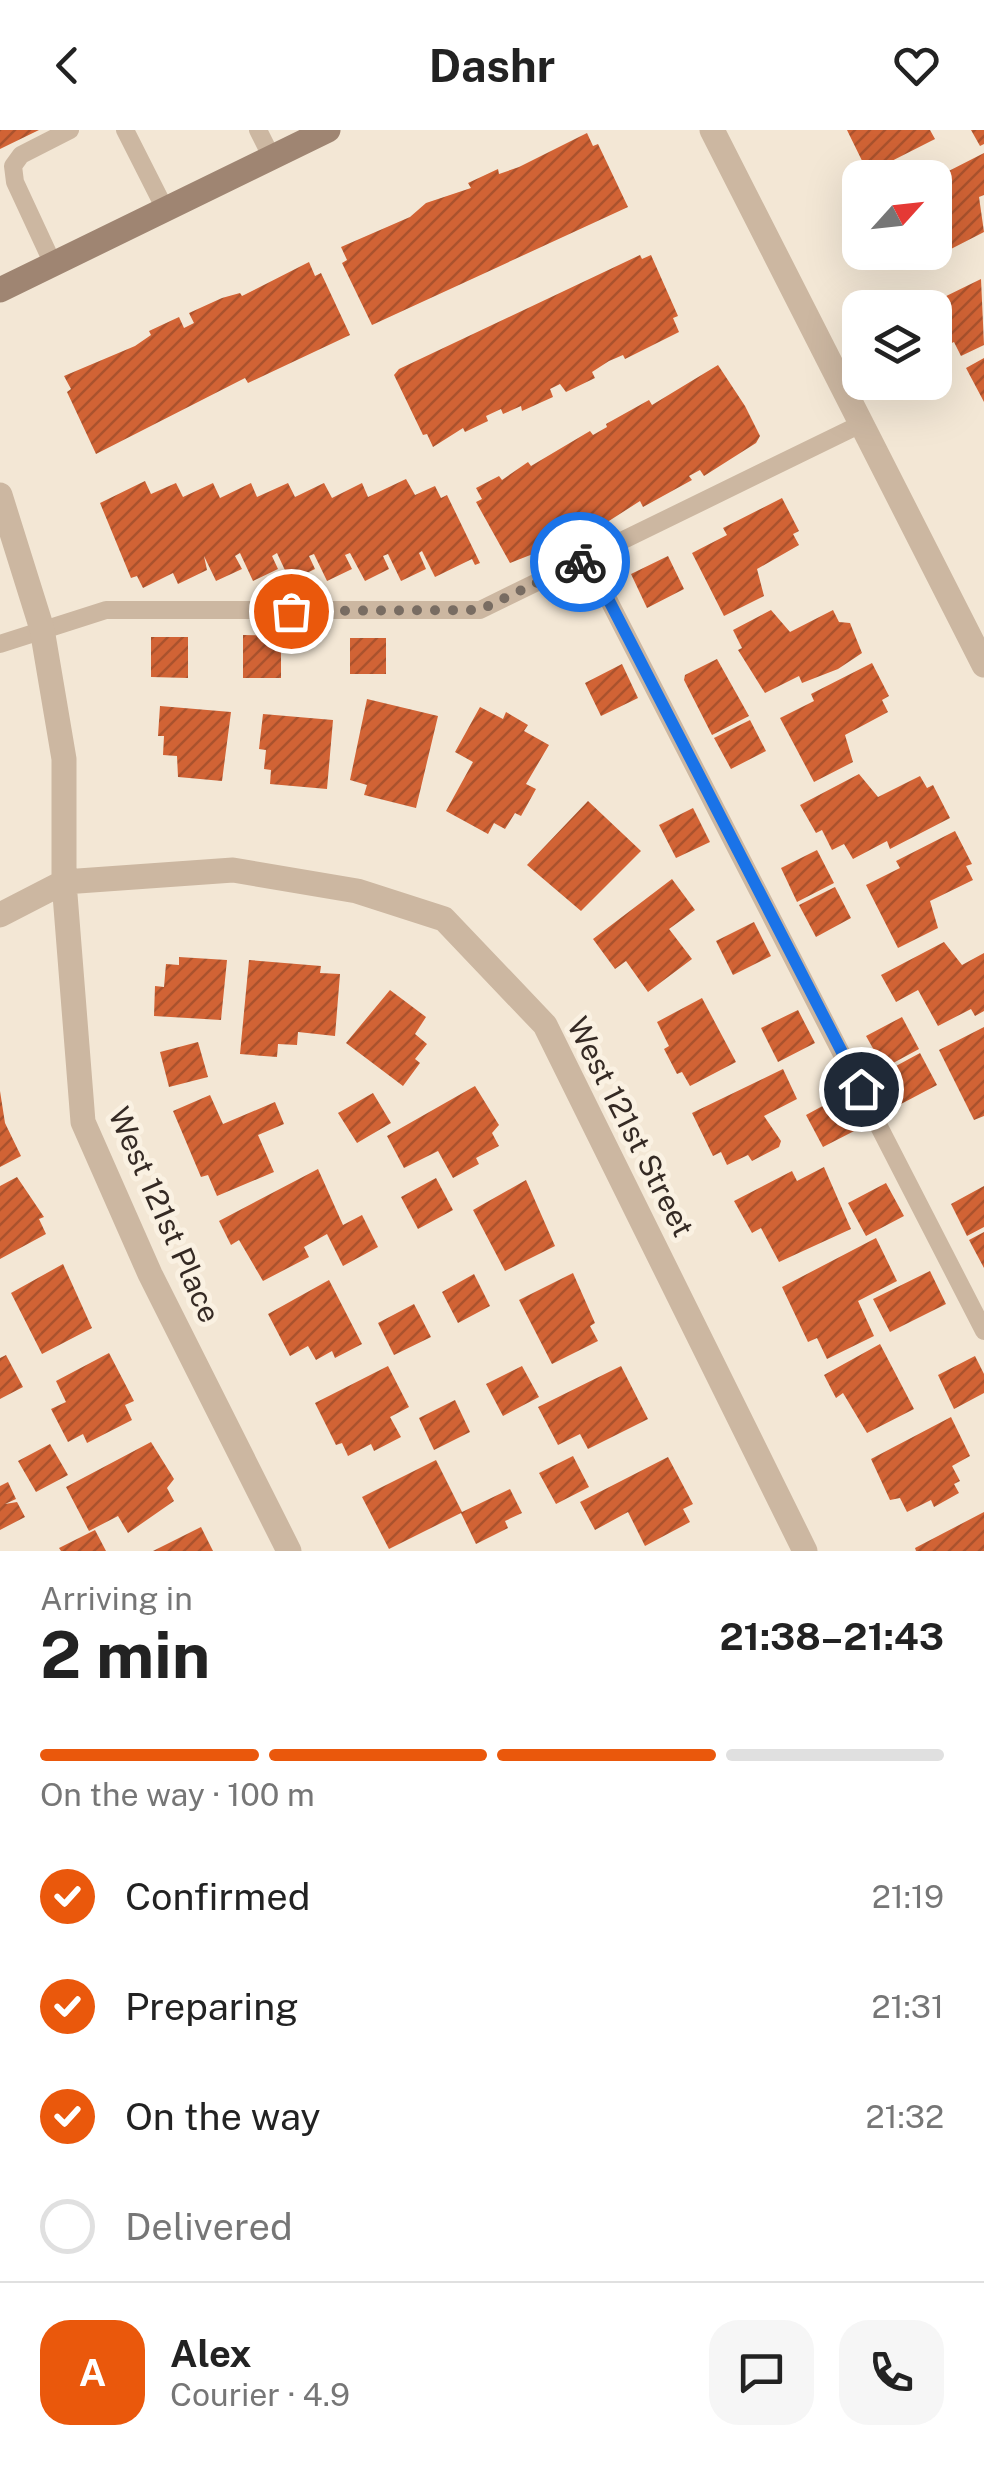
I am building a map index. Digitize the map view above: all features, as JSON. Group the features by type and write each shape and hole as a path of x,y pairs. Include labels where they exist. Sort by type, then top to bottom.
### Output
{"main road":[{"path":"0,290 328,130"}],"street":[{"path":"712,130 984,666"},
{"path":"0,495 42,629 64,759 64,882 0,915"},
{"name":"West 121st Street","path":"64,882 233,870 357,891 444,919 545,1025 805,1551"},
{"name":"West 121st Place","path":"64,882 83,1122 150,1274 289,1551"}],"lane":[{"path":"53,264 15,182 13,166 21,155 70,130"},
{"path":"126,130 165,209"},
{"path":"258,130 272,158"},
{"path":"0,644 106,610 480,610 861,424"},
{"path":"587,558 984,1331"}],"building":[{"path":"0,130 39,130 0,149"},
{"path":"847,130 930,130 935,139 894,160 862,160"},
{"path":"971,130 984,130 984,144 980,146"},
{"path":"587,133 593,146 598,144 628,207 372,325 342,263 347,260 341,247 410,217 426,203 471,188 468,183 498,169 499,174 519,167"},
{"path":"984,153 984,195 979,197 984,232 952,248 952,169"},
{"path":"640,255 642,259 651,255 678,316 673,318 679,332 625,359 623,355 609,361 592,372 595,378 566,392 560,384 550,389 553,397 522,411 521,406 503,414 501,409 486,416 488,421 465,432 463,428 433,447 427,434 423,435 394,375 399,369"},
{"path":"309,262 315,276 321,273 350,335 248,383 245,378 96,454 67,392 71,389 64,376 135,346 151,335 149,331 179,317 184,328 194,323 189,313 222,298 240,293 242,296"},
{"path":"981,279 984,345 961,356 952,343 952,293"},
{"path":"984,358 984,402 966,368"},
{"path":"718,365 760,436 756,443 704,476 700,470 689,476 692,480 643,507 640,501 584,537 580,531 542,558 538,552 510,563 476,502 482,499 476,488 499,476 502,480 528,462 531,466 590,431 593,435 606,424 649,400 652,405"},
{"path":"406,479 415,495 435,486 441,498 447,495 480,563 475,565 472,559 435,577 422,551 419,553 426,569 401,581 388,554 383,556 389,569 365,581 350,553 345,555 352,569 327,581 314,554 309,556 315,569 290,581 277,553 272,556 278,569 253,581 240,553 235,556 242,569 216,581 204,556 207,570 178,584 173,573 143,588 137,576 131,578 100,503 145,481 151,494 176,483 183,497 213,483 220,498 251,483 257,497 288,483 295,497 324,483 332,498 362,483 368,497"},
{"path":"782,498 799,531 793,534 799,545 757,569 764,596 724,616 692,553 727,535 723,528"},
{"path":"668,556 684,589 647,608 631,574"},
{"path":"771,610 790,632 833,610 839,622 850,623 862,653 838,669 802,683 799,676 765,693 738,650 742,648 733,630"},
{"path":"243,635 281,636 281,678 243,678"},
{"path":"151,637 188,637 188,678 151,677"},
{"path":"350,638 386,638 386,674 350,674"},
{"path":"717,659 749,716 712,735 684,680 685,675"},
{"path":"872,663 889,696 882,700 888,712 845,735 853,762 814,782 780,718 814,701 811,694"},
{"path":"622,664 638,698 601,716 585,683"},
{"path":"367,699 438,716 416,808 364,795 367,785 350,780"},
{"path":"160,706 231,712 222,781 178,777 177,756 163,755 164,736 158,736"},
{"path":"480,707 503,719 506,712 528,725 524,731 549,745 526,784 536,789 521,816 515,813 505,829 494,823 488,834 446,811 473,762 455,752"},
{"path":"263,714 333,720 327,789 270,784 271,770 264,769 266,750 259,749"},
{"path":"750,720 766,751 731,769 714,738"},
{"path":"859,774 878,797 920,776 927,788 933,785 950,818 890,849 887,841 853,859 844,844 832,850 822,830 816,833 800,805"},
{"path":"588,801 641,851 581,911 527,865"},
{"path":"693,808 710,842 676,858 659,825"},
{"path":"955,831 972,864 966,866 973,880 930,901 938,928 898,948 866,885 900,868 896,861"},
{"path":"817,850 834,883 797,902 781,868"},
{"path":"672,879 695,910 669,929 692,959 648,992 626,961 615,969 593,939"},
{"path":"835,887 851,918 816,937 799,905"},
{"path":"754,922 771,956 733,975 716,941"},
{"path":"944,942 962,965 984,953 984,1011 975,1016 971,1009 938,1026 918,990 896,1002 881,975"},
{"path":"179,957 227,960 221,1020 154,1016 155,986 164,987 166,964 179,965"},
{"path":"249,960 321,966 320,973 340,974 335,1036 298,1032 297,1045 278,1044 277,1057 240,1054"},
{"path":"390,990 426,1017 415,1034 427,1044 415,1059 420,1063 403,1086 346,1043"},
{"path":"702,998 736,1062 690,1086 682,1072 677,1074 664,1049 669,1046 657,1022"},
{"path":"798,1010 815,1043 778,1062 761,1028"},
{"path":"902,1017 919,1049 884,1068 866,1036"},
{"path":"984,1027 984,1116 974,1120 939,1050"},
{"path":"198,1042 208,1077 169,1087 160,1052"},
{"path":"920,1053 937,1085 901,1104 885,1072"},
{"path":"783,1069 797,1099 764,1116 781,1141 779,1147 752,1161 748,1155 727,1165 721,1152 713,1156 692,1113"},
{"path":"475,1086 499,1125 492,1133 499,1146 476,1158 479,1164 453,1178 438,1151 404,1168 387,1136"},
{"path":"0,1091 5,1123 21,1156 0,1167"},
{"path":"373,1093 391,1123 357,1143 338,1113"},
{"path":"210,1095 223,1124 275,1102 284,1124 258,1135 274,1172 217,1196 208,1175 201,1177 173,1111"},
{"path":"841,1096 858,1129 823,1147 806,1115"},
{"path":"824,1167 851,1229 779,1262 761,1228 752,1233 734,1201 792,1171 797,1181"},
{"path":"318,1169 343,1225 362,1215 378,1247 343,1266 327,1234 304,1247 309,1257 263,1281 239,1240 231,1245 219,1221"},
{"path":"17,1177 44,1217 39,1219 46,1234 0,1259 0,1186"},
{"path":"436,1178 453,1210 418,1229 401,1197"},
{"path":"526,1180 555,1246 505,1271 473,1210"},
{"path":"886,1183 904,1216 866,1236 848,1203"},
{"path":"984,1186 984,1227 967,1236 951,1204"},
{"path":"984,1232 984,1268 969,1240"},
{"path":"876,1238 897,1281 858,1301 874,1336 827,1359 817,1338 808,1342 782,1287"},
{"path":"63,1264 92,1328 42,1354 11,1293"},
{"path":"930,1271 946,1304 890,1332 873,1299"},
{"path":"573,1273 595,1323 590,1326 598,1341 552,1364 519,1300"},
{"path":"474,1274 490,1306 458,1323 442,1292"},
{"path":"329,1280 362,1344 335,1358 332,1351 316,1360 308,1346 290,1356 268,1314"},
{"path":"414,1304 431,1337 394,1355 378,1323"},
{"path":"880,1344 914,1409 867,1433 843,1393 836,1398 824,1375"},
{"path":"109,1353 134,1401 125,1405 132,1420 87,1443 83,1434 68,1442 51,1409 66,1402 56,1381"},
{"path":"6,1355 23,1387 0,1399 0,1358"},
{"path":"975,1356 984,1374 984,1393 954,1409 938,1375"},
{"path":"388,1366 409,1407 390,1417 401,1437 374,1451 371,1444 348,1456 342,1443 336,1445 315,1403"},
{"path":"522,1366 539,1397 503,1416 486,1384"},
{"path":"621,1366 648,1419 588,1449 580,1434 558,1445 538,1407"},
{"path":"455,1400 470,1432 434,1450 419,1418"},
{"path":"951,1417 970,1456 952,1466 960,1481 954,1484 959,1493 934,1507 931,1500 907,1512 900,1498 890,1500 871,1459"},
{"path":"151,1442 174,1479 167,1488 174,1501 128,1533 118,1516 89,1531 66,1487"},
{"path":"50,1444 68,1475 36,1492 18,1461"},
{"path":"573,1456 589,1487 556,1504 539,1473"},
{"path":"668,1457 693,1504 683,1509 690,1522 645,1546 628,1512 595,1530 580,1502"},
{"path":"436,1460 462,1512 510,1489 522,1513 505,1521 508,1528 476,1544 461,1513 389,1549 362,1497"},
{"path":"8,1482 16,1499 5,1504 17,1502 25,1517 0,1530 0,1486"},
{"path":"984,1512 984,1551 916,1551 915,1548"},
{"path":"201,1527 213,1551 153,1551"},
{"path":"95,1530 106,1551 59,1548"}],"way so far":[{"path":"291,611 480,610 580,562"}],"route":[{"path":"580,562 587,558 861,1089"}]}
